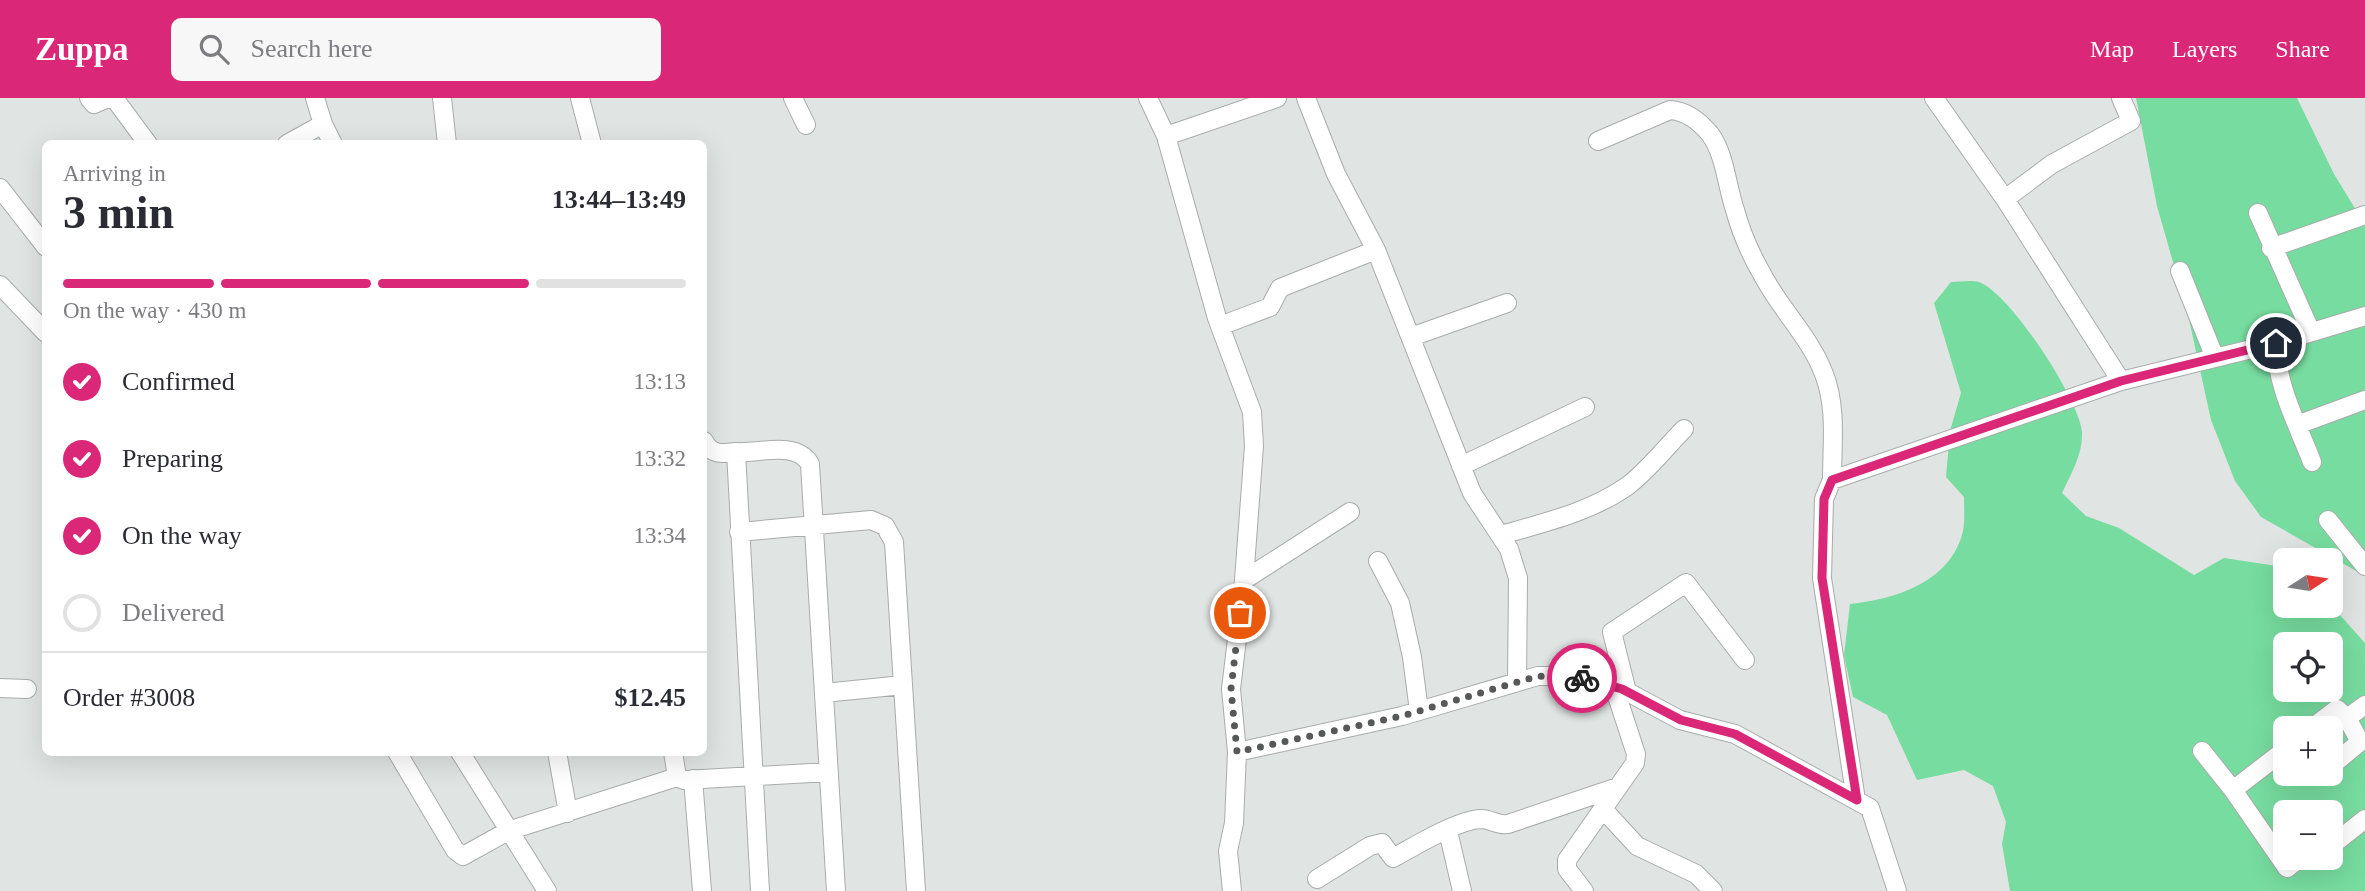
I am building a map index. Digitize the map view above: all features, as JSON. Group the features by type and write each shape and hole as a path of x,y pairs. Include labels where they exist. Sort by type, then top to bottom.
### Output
{"street":[{"path":"89,98 94,104 111,98 145,140"},
{"path":"315,98 331,140"},
{"path":"442,98 447,140"},
{"path":"580,98 591,140"},
{"path":"793,98 806,125"},
{"path":"1148,98 1166,136 1220,327 1252,412 1254,446 1244,580 1231,689 1237,752 1234,823 1228,851 1232,891"},
{"path":"1166,136 1277,98"},
{"path":"1306,98 1336,174 1376,250 1472,493 1509,549 1518,578 1517,681"},
{"path":"1934,98 2005,199 2121,381"},
{"path":"2005,199 2052,163 2130,121 2121,98"},
{"path":"1598,141 1671,110 1681,110 1692,117 1711,136 1726,174 1734,209 1762,275 1816,356 1825,376 1833,418 1832,480 1824,499 1822,578 1857,800"},
{"path":"294,140 323,124"},
{"path":"0,188 42,242"},
{"path":"2258,212 2271,247 2311,332"},
{"path":"2271,247 2365,215"},
{"path":"1220,327 1270,307 1280,288 1376,250"},
{"path":"2180,271 2215,358"},
{"path":"0,285 42,329"},
{"path":"1411,337 1507,303"},
{"path":"1832,480 2121,381 2276,343 2365,316"},
{"path":"2276,343 2276,365 2312,462"},
{"path":"2297,425 2365,400"},
{"path":"1461,466 1585,407"},
{"path":"1500,535 1547,522 1603,500 1628,486 1684,429"},
{"path":"707,450 720,454 795,451 805,456 810,464 836,891"},
{"path":"736,452 760,891"},
{"path":"1244,580 1350,512"},
{"path":"739,533 871,520 885,526 894,542 916,891"},
{"path":"2328,520 2365,566"},
{"path":"1378,561 1400,603 1412,657 1419,710"},
{"path":"1584,891 1567,870 1567,860 1635,763 1636,754 1620,689 1612,632 1686,583 1745,660"},
{"path":"1237,752 1419,710 1538,676 1573,676 1620,689 1681,720 1735,734 1870,808 1897,891"},
{"path":"824,692 903,685"},
{"path":"0,688 27,689"},
{"path":"2347,718 2365,705"},
{"path":"2328,716 2337,709 2347,718 2360,742 2343,756"},
{"path":"2202,751 2233,789 2273,848"},
{"path":"399,756 420,796 454,849 463,856 508,831 685,778 753,778 829,772"},
{"path":"462,756 547,891"},
{"path":"557,756 568,813"},
{"path":"675,756 685,778 702,891"},
{"path":"2233,789 2273,759"},
{"path":"1317,879 1370,846 1382,843 1394,858 1448,831 1482,819 1500,825 1508,824 1618,787"},
{"path":"1603,809 1637,846 1696,874 1713,891"},
{"path":"2343,836 2365,818"},
{"path":"1448,831 1462,891"}],"shaded area":[{"path":"2136,98 2297,98 2334,174 2365,225 2365,576 2343,564 2343,548 2316,548 2261,517 2235,481 2211,420 2188,315 2157,206"},
{"path":"1951,282 1979,282 2008,305 2041,349 2069,396 2082,432 2081,448 2062,493 2086,516 2119,528 2194,575 2224,558 2273,565 2273,618 2343,618 2365,643 2365,891 2010,891 2002,844 2006,822 1993,786 1964,770 1917,780 1887,715 1853,697 1844,655 1850,604 1885,598 1919,585 1947,563 1957,549 1963,531 1964,497 1946,477 1950,431 1961,393 1934,303"}],"way so far":[{"path":"1240,613 1231,689 1237,752 1312,733 1402,716 1538,676 1582,678"}],"route":[{"path":"1582,678 1622,689 1681,720 1735,734 1857,800 1822,578 1824,499 1832,480 2121,381 2276,343"}]}
